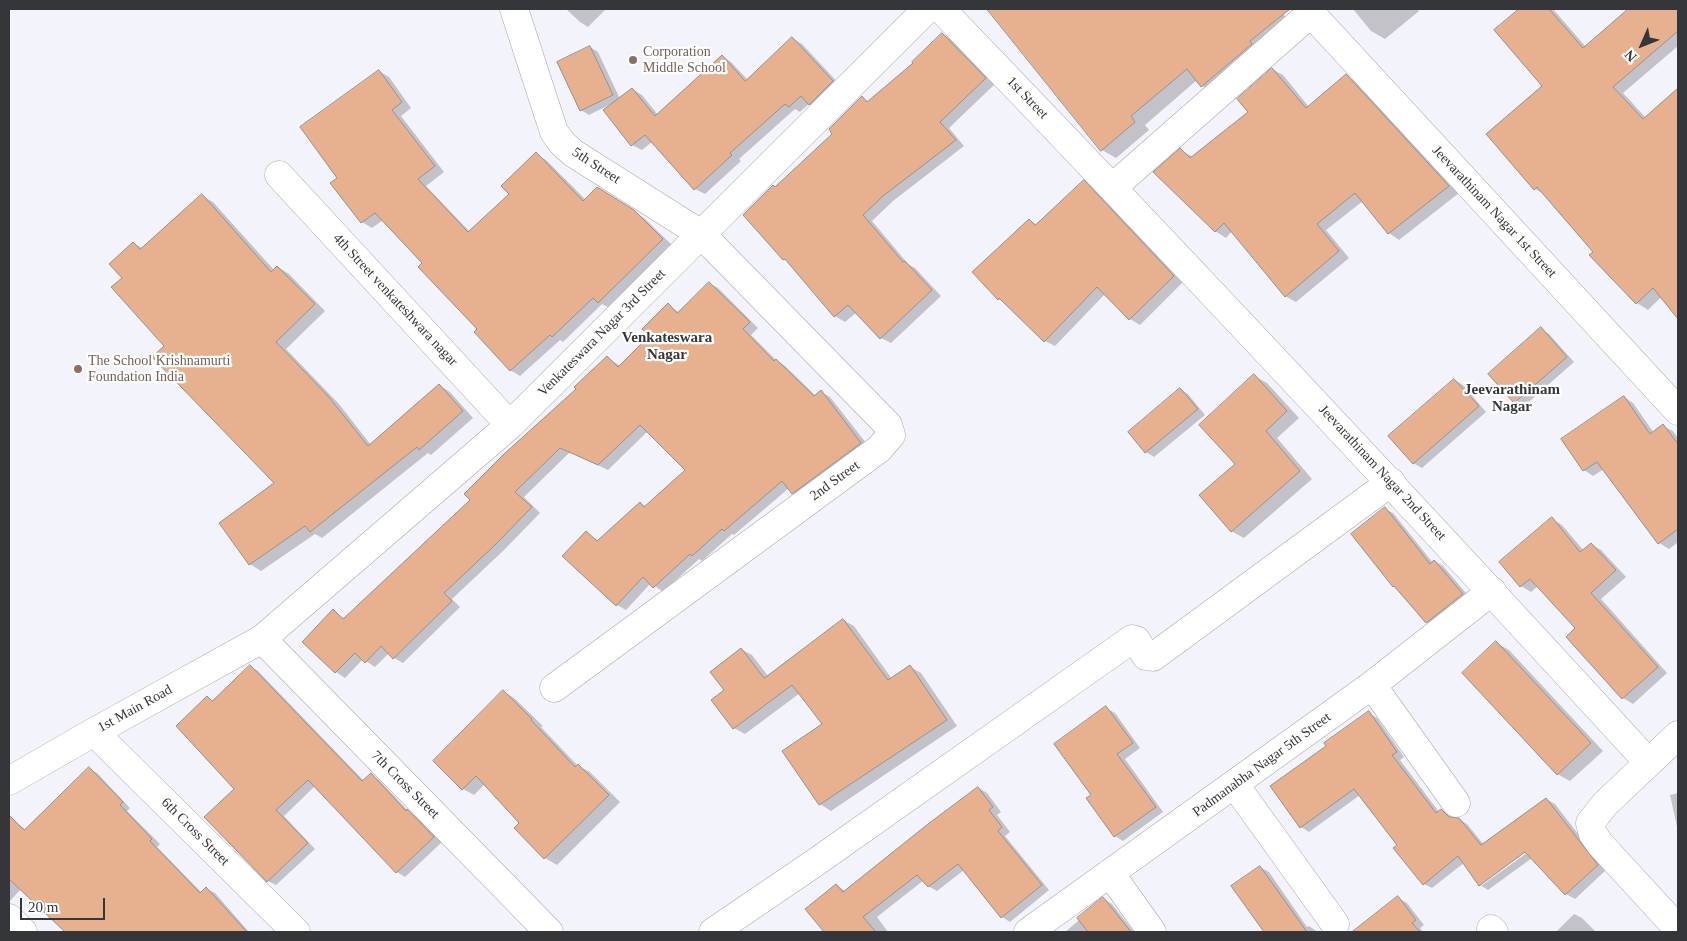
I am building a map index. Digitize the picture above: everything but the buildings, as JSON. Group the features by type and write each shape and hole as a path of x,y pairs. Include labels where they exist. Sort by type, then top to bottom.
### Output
{"street":[{"name":"5th Street","path":"514,9 554,132 562,143 574,153 701,234"},
{"name":"Venkateswara Nagar 3rd Street","path":"262,639 510,425 927,9"},
{"name":"1st Street","path":"941,9 1113,187"},
{"path":"1113,187 1309,11"},
{"name":"Jeevarathinam Nagar 1st Street","path":"1309,11 1678,411"},
{"name":"4th Street venkateshwara nagar","path":"279,175 510,425"},
{"name":"Jeevarathinam Nagar 2nd Street","path":"1113,187 1391,482 1648,762"},
{"name":"2nd Street","path":"554,688 879,449 891,435 888,425 701,234"},
{"path":"713,932 816,862 1132,639 1136,640 1146,656 1153,657 1391,482"},
{"name":"Padmanabha Nagar 5th Street","path":"1028,932 1372,685 1492,591"},
{"name":"1st Main Road","path":"9,781 262,639"},
{"name":"7th Cross Street","path":"262,639 549,931"},
{"path":"1372,685 1456,803"},
{"name":"6th Cross Street","path":"94,732 296,932"},
{"path":"1678,735 1605,804 1590,823 1593,834 1600,844 1678,929"},
{"path":"1235,785 1334,924"},
{"path":"1110,873 1152,932"},
{"path":"9,918 23,932"}],"place":[{"name":"Corporation Middle School","path":"633,60"},
{"name":"The School Krishnamurti Foundation India","path":"78,369"}],"district":[{"name":"Venkateswara Nagar","path":"667,346"},
{"name":"Jeevarathinam Nagar","path":"1512,398"}]}
